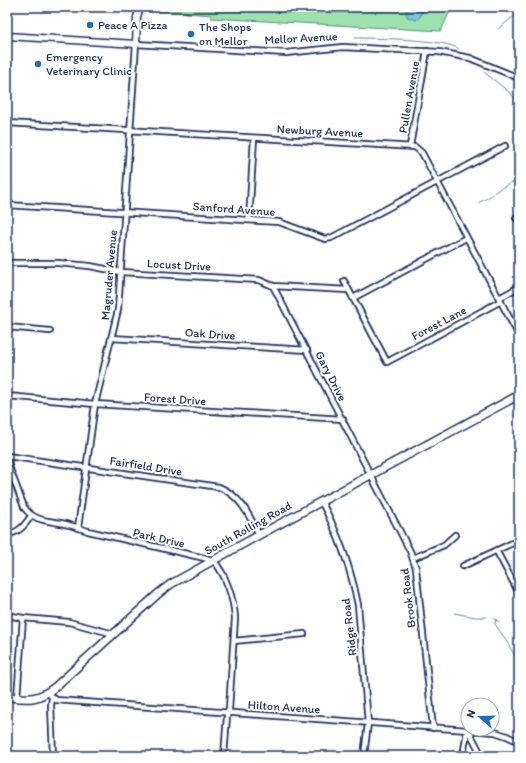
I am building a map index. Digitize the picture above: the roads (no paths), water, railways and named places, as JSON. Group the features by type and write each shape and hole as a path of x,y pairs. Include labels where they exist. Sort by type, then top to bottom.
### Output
{"main road":[{"name":"South Rolling Road","path":"7,697 36,698 50,696 114,634 171,584 212,560 519,396"}],"street":[{"path":"136,44 137,17 140,7"},
{"name":"Mellor Avenue","path":"7,36 281,52 343,47 427,51 450,53 470,58 519,78"},
{"name":"Magruder Avenue","path":"78,528 95,404 118,310 122,272 124,212 136,44"},
{"name":"Pullen Avenue","path":"410,146 427,51"},
{"name":"Newburg Avenue","path":"7,123 410,146"},
{"path":"249,220 254,138"},
{"path":"410,146 419,149 422,153 519,336"},
{"name":"Sanford Avenue","path":"7,205 279,222 322,239 328,239 505,146"},
{"path":"344,281 353,298 466,238"},
{"name":"Locust Drive","path":"7,263 58,263 90,266 122,272 259,280 273,286 348,290"},
{"name":"Gary Drive","path":"273,286 372,475"},
{"name":"Forest Lane","path":"353,298 387,362 500,300 519,287"},
{"path":"7,327 50,331"},
{"name":"Oak Drive","path":"112,338 306,350"},
{"name":"Forest Drive","path":"7,396 95,404 343,419"},
{"name":"Fairfield Drive","path":"7,456 212,486 226,490 233,494 241,503 259,535"},
{"path":"7,460 21,500 27,512 31,516 22,528 18,531 7,534"},
{"name":"Brook Road","path":"372,475 413,558 417,578 432,728"},
{"name":"Ridge Road","path":"321,502 338,537 356,593 368,723 364,756"},
{"name":"Park Drive","path":"31,516 37,519 57,522 88,531 212,560"},
{"path":"413,558 444,545 455,534"},
{"path":"463,566 519,540"},
{"path":"496,550 519,593"},
{"path":"212,560 216,564 227,584 234,608 234,641 224,756"},
{"path":"7,615 69,622 114,634"},
{"path":"17,698 23,618"},
{"path":"234,641 304,634"},
{"path":"50,696 53,756"},
{"name":"Hilton Avenue","path":"50,696 56,700 460,730"},
{"name":"Hilton Avenue","path":"500,734 519,742"},
{"path":"463,756 467,737"},
{"path":"471,737 482,756"}],"water":[{"path":"406,7 420,7 422,12 420,17 416,20 407,17"}],"waterway":[{"path":"498,29 517,14"},
{"path":"355,38 426,41 441,43 459,49"},
{"path":"484,72 519,102"},
{"path":"478,203 499,189 519,179"},
{"path":"278,521 283,518"},
{"path":"265,527 272,524"},
{"path":"142,603 148,598"},
{"path":"454,613 475,617 486,617"},
{"path":"493,618 499,622"},
{"path":"496,619 495,624 519,663"},
{"path":"102,649 113,640"}],"place":[{"name":"Peace A Pizza","path":"90,25"},
{"name":"The Shops on Mellor","path":"191,34"},
{"name":"Emergency Veterinary Clinic","path":"38,64"}]}
